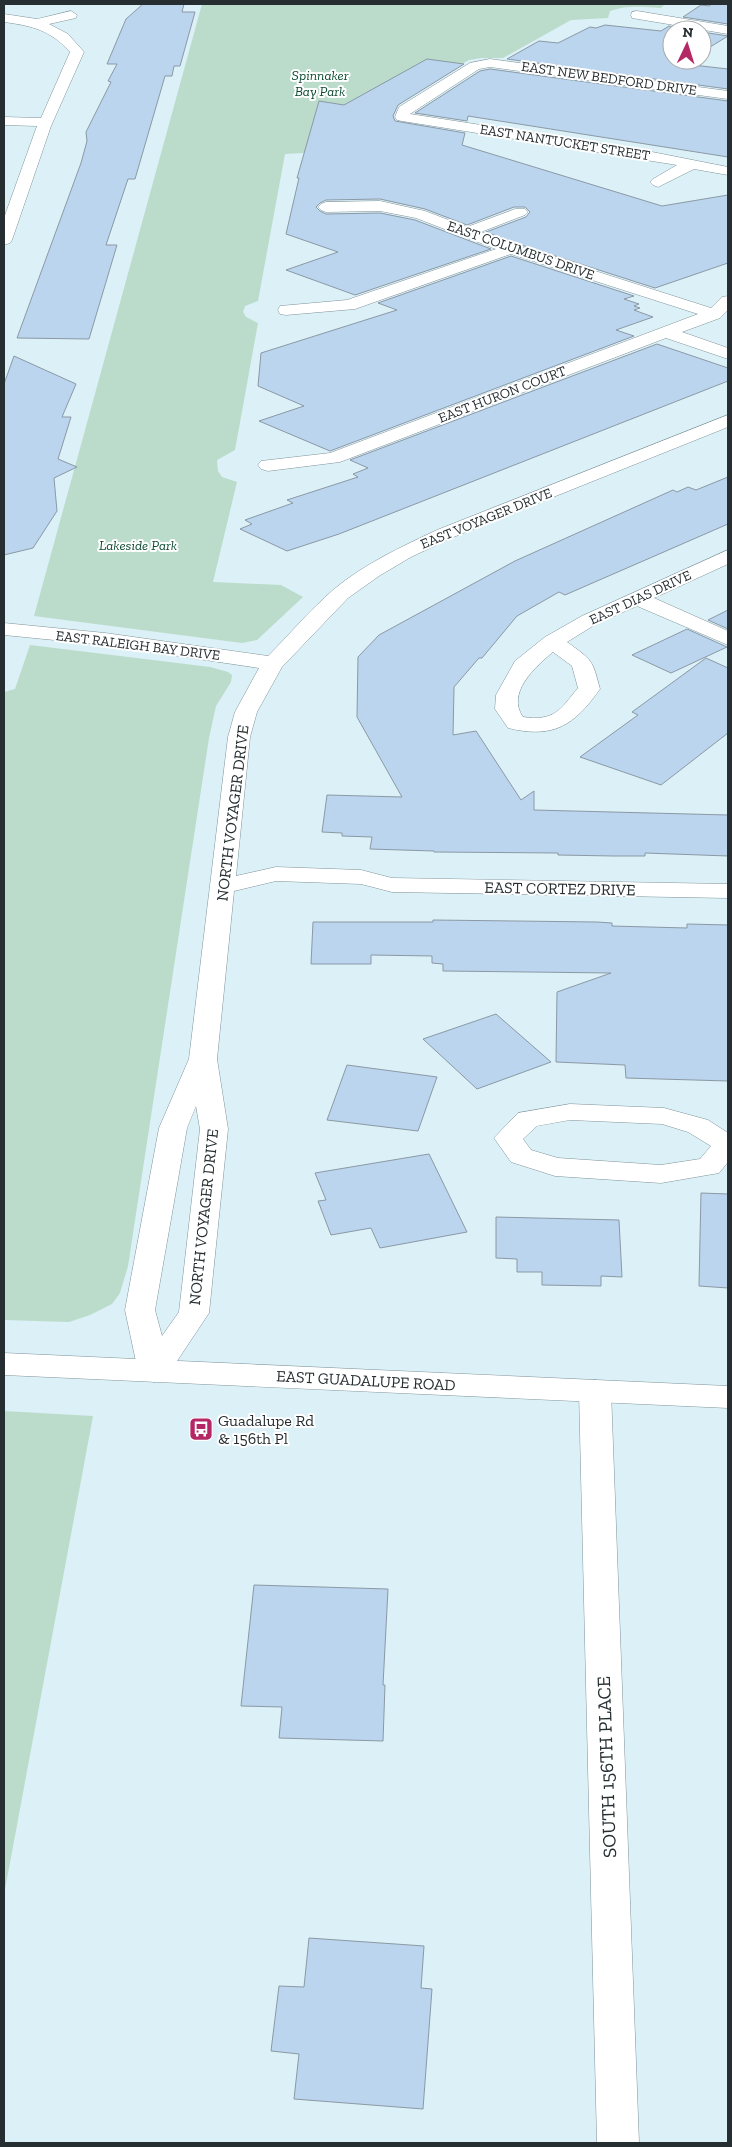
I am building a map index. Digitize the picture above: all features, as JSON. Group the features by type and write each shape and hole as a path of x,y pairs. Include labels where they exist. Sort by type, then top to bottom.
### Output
{"street":[{"path":"37,23 71,15"},
{"path":"637,15 728,30"},
{"path":"4,18 37,23 63,37 77,52 46,122 4,240"},
{"name":"EAST NEW BEDFORD DRIVE","path":"402,117 404,110 475,66 490,63 728,95"},
{"name":"EAST NANTUCKET STREET","path":"402,117 642,154 728,171"},
{"path":"4,121 46,122"},
{"path":"658,182 691,164"},
{"name":"EAST COLUMBUS DRIVE","path":"326,207 380,206 420,214 511,249 714,314"},
{"path":"467,232 520,212"},
{"path":"286,310 349,305 511,249"},
{"name":"EAST HURON COURT","path":"268,466 333,458 714,314 728,301"},
{"path":"687,324 728,339"},
{"path":"666,332 728,354"},
{"name":"EAST VOYAGER DRIVE","path":"273,663 341,594 372,572 404,553 444,534 728,421"},
{"name":"EAST DIAS DRIVE","path":"553,642 589,620 728,556"},
{"path":"638,598 728,639"},
{"name":"EAST RALEIGH BAY DRIVE","path":"4,629 105,639 273,663"},
{"name":"NORTH VOYAGER DRIVE","path":"154,1371 194,1313 214,1129 203,1059 239,737 246,712 258,687 273,663"},
{"name":"EAST CORTEZ DRIVE","path":"223,886 277,892 360,893 392,885 728,891"},
{"name":"NORTH VOYAGER DRIVE","path":"154,1371 140,1310 173,1128 203,1059"},
{"path":"570,1112 664,1116 698,1126 728,1145 709,1167 661,1174 555,1167 521,1156 508,1138 528,1119 570,1112"},
{"name":"EAST GUADALUPE ROAD","path":"4,1364 728,1396"},
{"name":"SOUTH 156TH PLACE","path":"594,1391 618,2143"}],"green space":[{"name":"Lakeside Park","path":"202,4 665,4 661,8 635,7 616,9 610,11 608,18 571,20 503,58 469,60 304,153 285,154 258,301 245,306 243,312 246,317 258,323 235,450 217,460 218,471 222,477 237,482 213,582 281,585 303,597 257,640 242,643 34,616"},
{"path":"30,645 210,667 232,675 231,682 216,706 209,738 128,1266 120,1293 112,1304 90,1315 69,1322 4,1320 4,692 15,689"},
{"path":"4,1411 93,1416 4,1895"}],"building":[{"path":"143,4 184,4 182,12 195,12 180,66 174,66 172,76 165,76 135,179 128,179 106,245 117,245 89,339 17,338 81,163 87,141 86,132 111,82 108,81 117,64 107,64 126,19"},
{"path":"712,4 728,4 728,24 683,17 701,5 709,6"},
{"path":"605,25 662,30 662,70 712,70 712,67 728,69 728,89 507,59 539,41 558,43 590,27 596,28"},
{"path":"712,34 728,36 712,46"},
{"path":"427,59 464,64 398,105 393,116 395,121 465,133 462,145 662,206 728,195 728,263 655,288 486,232 526,217 530,212 525,207 514,207 467,225 425,209 380,199 326,200 316,207 326,214 380,213 415,220 491,249 355,295 286,270 338,252 286,234 299,178 297,178 319,101 344,105"},
{"path":"490,69 728,101 728,157 468,116 467,121 415,113 480,71"},
{"path":"511,256 634,296 624,299 639,304 634,306 640,308 634,310 653,317 616,330 634,336 330,451 259,421 304,406 258,386 261,353 397,310 378,303"},
{"path":"657,344 728,368 728,381 339,534 287,551 240,529 252,524 245,520 293,503 287,500 358,477 353,474 368,468 350,460"},
{"path":"14,356 76,384 62,417 71,417 58,459 77,467 54,478 57,511 33,548 4,555 4,384"},
{"path":"728,477 728,524 565,595 559,592 517,616 482,658 479,658 454,687 453,735 476,731 521,800 534,791 534,810 728,815 728,856 645,853 645,856 558,855 558,853 434,852 370,849 372,837 342,836 342,833 322,832 327,795 402,797 357,717 358,657 379,635 515,561 673,490 677,492 688,487 696,490"},
{"path":"728,610 728,629 708,620"},
{"path":"687,629 727,647 671,673 632,655"},
{"path":"706,658 728,668 728,733 661,785 580,757 638,715 632,712"},
{"path":"433,920 597,922 612,923 612,926 687,928 687,924 728,925 728,1081 626,1078 625,1065 556,1062 557,992 611,973 443,971 443,964 432,963 432,956 371,955 371,964 311,964 313,922 433,922"},
{"path":"496,1014 551,1062 477,1089 423,1039"},
{"path":"347,1065 437,1077 418,1131 327,1120"},
{"path":"429,1154 467,1232 380,1248 371,1228 331,1235 318,1201 326,1200 315,1173"},
{"path":"701,1193 728,1194 728,1288 699,1286"},
{"path":"496,1217 619,1220 622,1277 601,1276 601,1286 542,1285 542,1272 517,1272 517,1259 496,1258"},
{"path":"254,1585 388,1589 383,1685 385,1685 383,1741 279,1738 282,1707 241,1706"},
{"path":"309,1938 424,1946 421,1988 432,1989 423,2109 294,2099 299,2054 271,2051 279,1986 304,1987"}],"place":[{"name":"Guadalupe Rd & 156th Pl","path":"201,1429"}],"park label":[{"name":"Spinnaker Bay Park","path":"320,84"}]}
